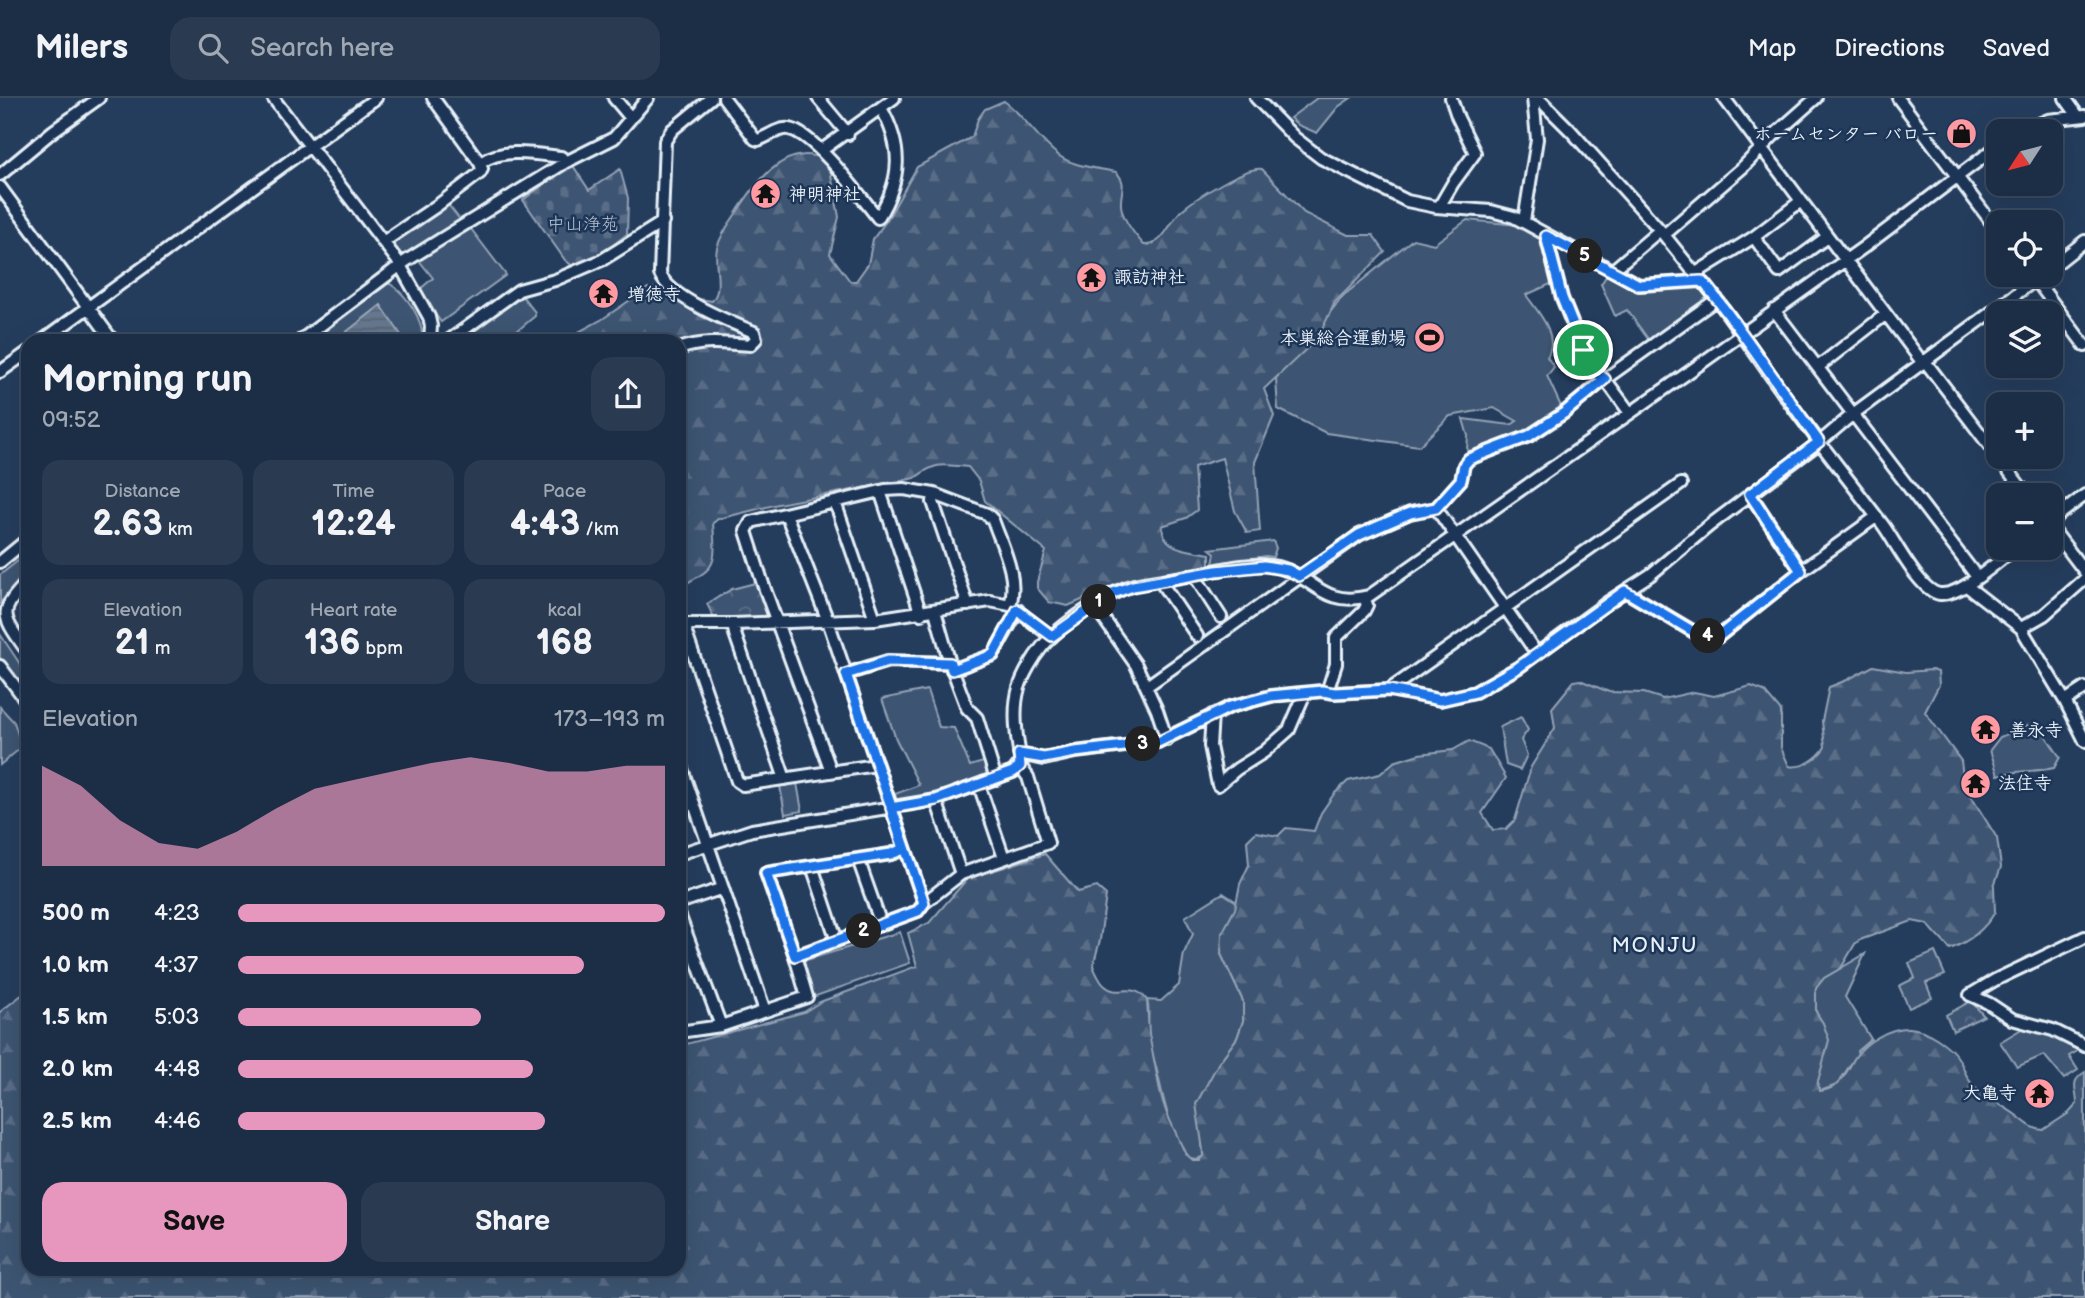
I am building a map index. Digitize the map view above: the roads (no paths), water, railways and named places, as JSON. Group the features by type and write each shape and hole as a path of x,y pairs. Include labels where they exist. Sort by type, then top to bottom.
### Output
{"street":[{"path":"0,175 99,98"},
{"path":"273,98 383,242 429,317 430,334"},
{"path":"52,334 376,98"},
{"path":"383,242 438,205 482,169 433,98"},
{"path":"614,98 630,117"},
{"path":"310,334 438,241 566,162 614,138 648,98"},
{"path":"686,346 719,342 750,345 756,339 754,332 694,305 662,279 667,135 712,98"},
{"path":"724,98 758,141 782,130 792,129 822,150 878,218 889,201 896,172 896,148 892,128 881,108"},
{"path":"818,98 848,134"},
{"path":"822,150 848,134 894,98"},
{"path":"1256,98 1296,138 1321,158 1407,201 1439,207 1491,211 1524,221 1546,236 1639,285 1698,277 1801,201"},
{"path":"1439,207 1452,183 1475,153 1451,98"},
{"path":"1524,221 1537,139 1536,98"},
{"path":"1536,98 1571,131 1717,299 1927,589 1939,594 1968,587 1999,560"},
{"path":"1724,98 1827,237 2018,483"},
{"path":"1613,271 1763,148 1816,98"},
{"path":"1898,98 1986,215"},
{"path":"2065,98 2082,116"},
{"path":"2056,119 2082,116"},
{"path":"480,163 494,155 513,153 561,157 566,162"},
{"path":"795,956 918,911 924,903 961,874 1048,843 1028,777 1019,760 1018,690 1041,648 1052,636 1094,605 1113,593 1133,586 1264,566 1288,570 1330,597 1364,597 1388,583 1743,333 1986,155"},
{"path":"0,187 108,334"},
{"path":"458,334 519,290 555,280 602,260 663,222"},
{"path":"1546,236 1562,298 1575,332 1596,373 1605,379 1629,413"},
{"path":"1754,237 1779,272 1827,237"},
{"path":"2063,258 2085,241"},
{"path":"1019,760 1167,740 1212,715 1257,699 1305,693 1389,690 1440,700 1475,692 1537,654 1659,569 1750,494 2021,287"},
{"path":"2044,287 2085,346"},
{"path":"1147,686 1359,535 1410,513 1436,508 1461,480 1464,465 1469,459 1529,436 1717,299"},
{"path":"1774,310 1977,577"},
{"path":"1818,367 1886,314"},
{"path":"0,372 21,357"},
{"path":"1389,690 1681,484"},
{"path":"831,771 746,531 751,522 880,491 904,489 934,494 987,514 993,520 1012,574 1014,607 993,655 951,666 888,661 846,674"},
{"path":"880,491 921,614"},
{"path":"934,494 933,502 968,605"},
{"path":"1750,494 1801,571"},
{"path":"2063,514 2085,495"},
{"path":"835,502 875,619"},
{"path":"1436,508 1537,654"},
{"path":"786,514 828,621 924,903"},
{"path":"1625,591 1694,632 1718,637 1801,571 1876,517"},
{"path":"2063,541 2085,572"},
{"path":"0,562 21,545"},
{"path":"1194,575 1221,617"},
{"path":"2021,628 2044,615 2085,579"},
{"path":"1160,581 1197,636"},
{"path":"21,587 2,606 1,614 4,623 21,644"},
{"path":"1968,587 2021,628 2065,701 2085,741"},
{"path":"1327,692 1336,664 1336,638 1364,611 1367,605 1364,597"},
{"path":"686,622 733,624 875,619 921,614 990,601 1014,607 1052,636"},
{"path":"1094,605 1136,664 1167,740"},
{"path":"935,611 965,705 977,718 996,779"},
{"path":"733,624 785,779"},
{"path":"686,637 737,781 743,785 876,765"},
{"path":"0,666 21,694"},
{"path":"2065,701 2085,688"},
{"path":"1212,715 1210,746 1218,785 1289,730 1305,693"},
{"path":"686,852 752,830 936,800 1013,772 1019,760"},
{"path":"686,780 765,1011"},
{"path":"979,785 1004,858"},
{"path":"936,800 961,874"},
{"path":"686,806 694,803"},
{"path":"686,1031 721,1026 807,997 766,873 891,854 904,849"},
{"path":"858,859 881,924"},
{"path":"812,866 837,941"},
{"path":"686,901 723,888"},
{"path":"686,933 721,1026"},
{"path":"2085,937 1995,980 1970,995 2012,1019 2053,1030 2085,1046"}],"place":[{"name":"ホームセンター バロー","path":"1961,134"},
{"name":"神明神社","path":"766,194"},
{"name":"諏訪神社","path":"1091,277"},
{"name":"増徳寺","path":"604,294"},
{"name":"本巣総合運動場","path":"1429,338"},
{"name":"善永寺","path":"1986,730"},
{"name":"法住寺","path":"1975,783"},
{"name":"大亀寺","path":"2040,1093"}],"district":[{"name":"MONJU","path":"1655,945"}],"park label":[{"name":"中山浄苑","path":"583,224"}]}
